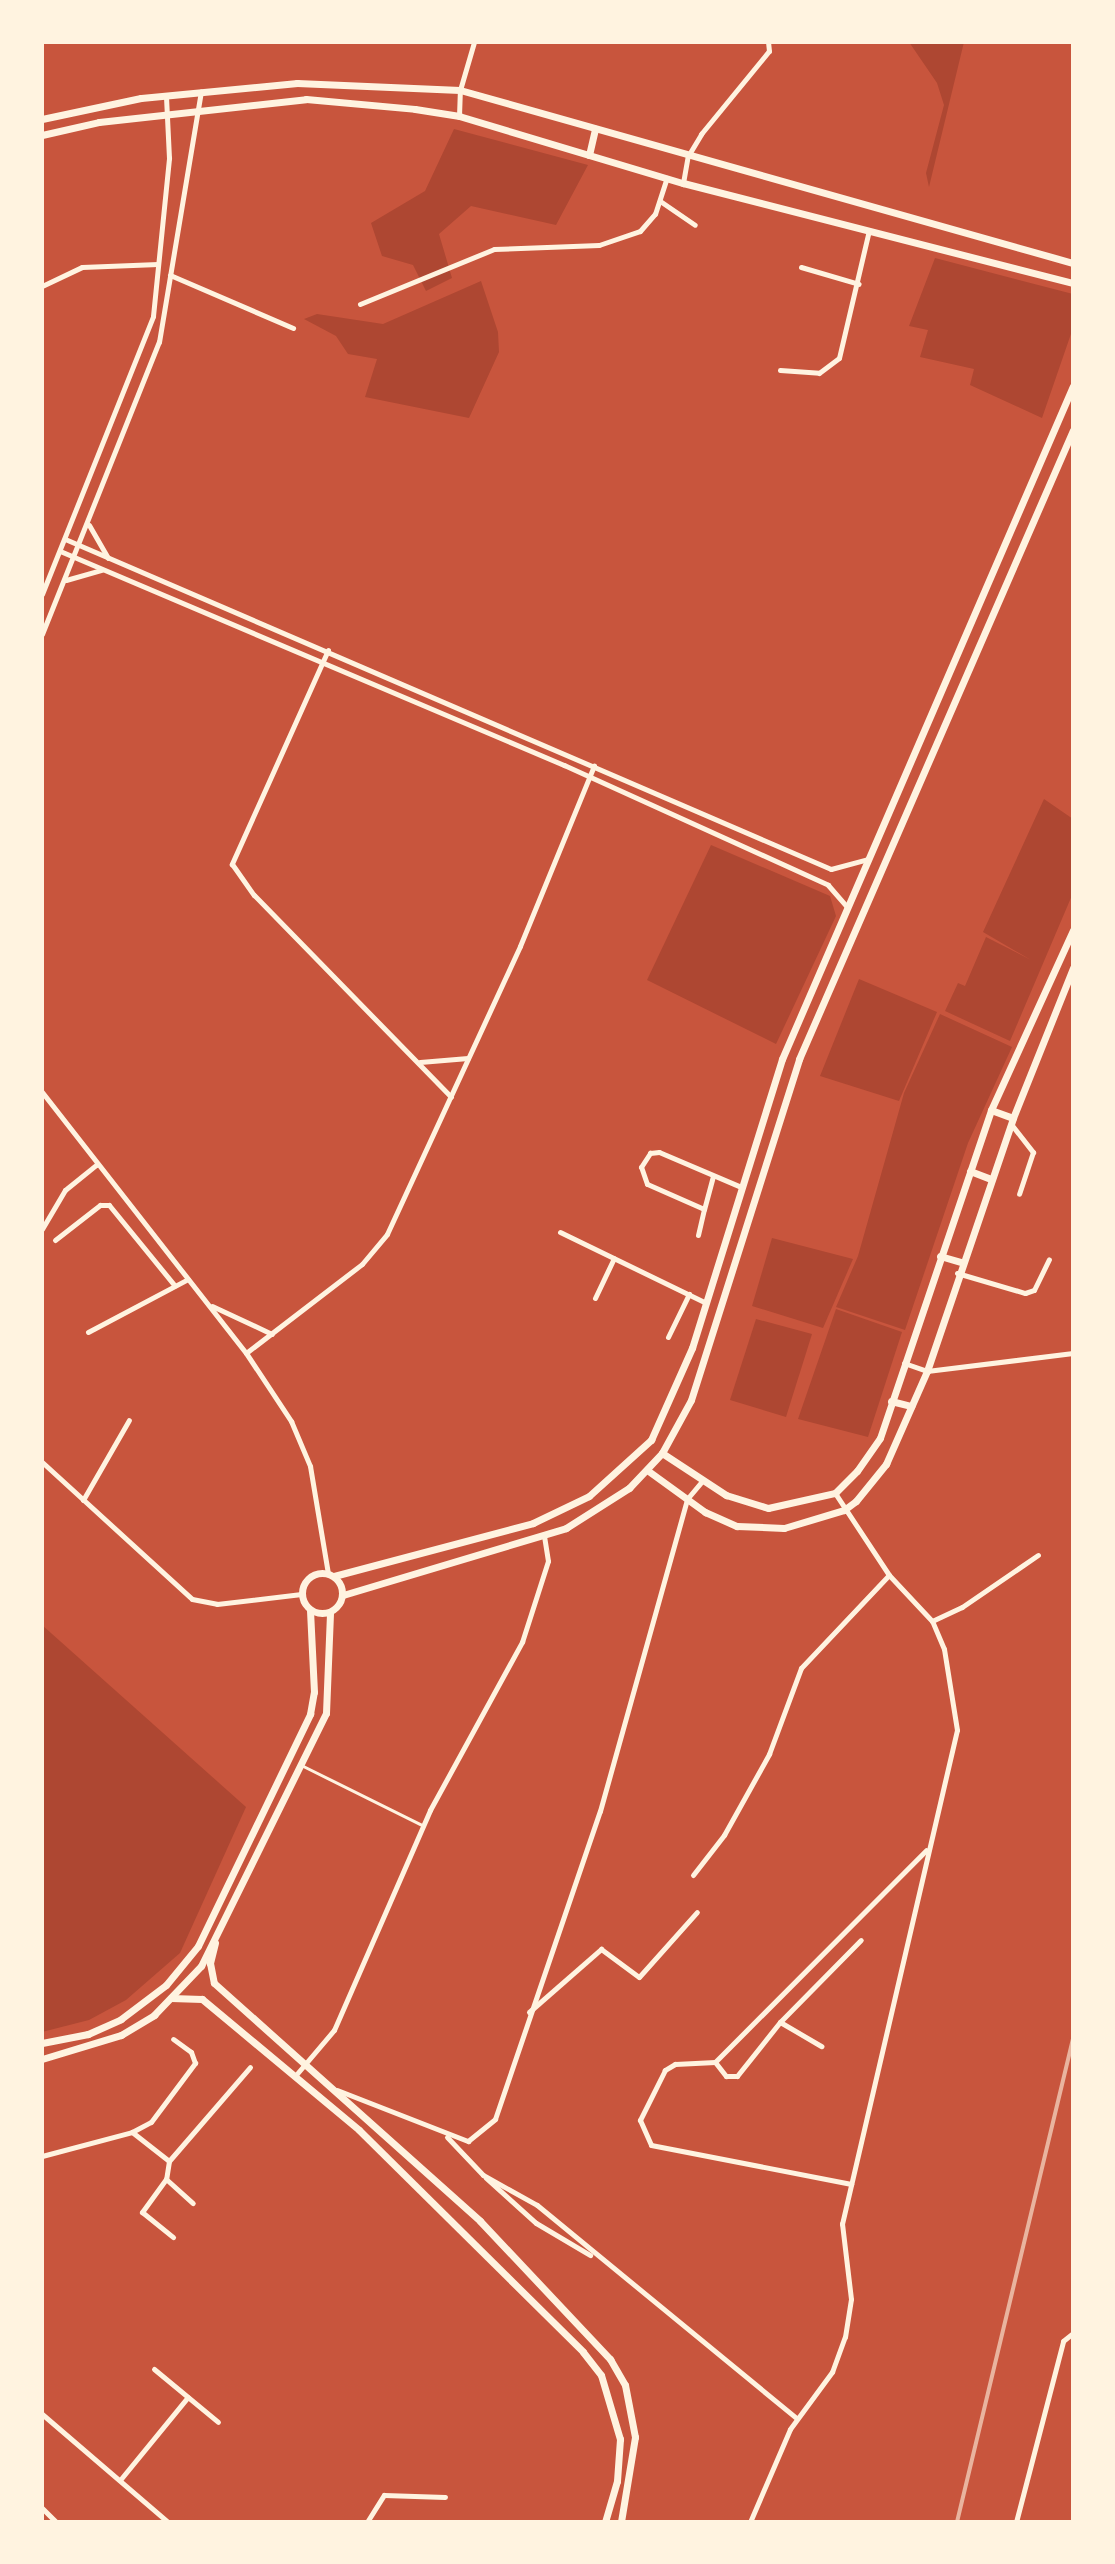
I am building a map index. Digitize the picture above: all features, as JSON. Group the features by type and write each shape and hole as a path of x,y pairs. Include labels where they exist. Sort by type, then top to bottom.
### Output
{"street":[{"path":"459,116 460,90 474,42"},
{"path":"683,183 688,156 769,51 768,42"},
{"path":"42,119 201,90 297,83 460,90 1073,263"},
{"path":"42,634 81,547 156,352 201,90"},
{"path":"42,594 153,316 169,114 166,95"},
{"path":"42,135 169,114 306,99 459,116 683,183 953,248 1073,283"},
{"path":"589,155 595,129"},
{"path":"360,304 494,249 599,245 629,235 648,224 667,178"},
{"path":"660,201 695,225"},
{"path":"780,370 819,373 834,364 859,284 869,229"},
{"path":"42,286 82,267 158,264"},
{"path":"801,267 859,284"},
{"path":"170,275 293,328"},
{"path":"301,1594 310,1577 331,1575 520,1528 599,1488 638,1455 665,1416 706,1303 774,1079 1073,386"},
{"path":"621,2522 635,2437 625,2385 610,2359 480,2221 214,1983 210,1963 215,1943 326,1713 330,1612 343,1595 544,1536 598,1510 647,1470 662,1453 691,1400 799,1059 1073,430"},
{"path":"88,525 108,559"},
{"path":"65,539 831,869 848,869 868,859"},
{"path":"60,551 590,777 828,885 847,908"},
{"path":"66,580 103,570"},
{"path":"328,650 232,864 254,895 451,1097"},
{"path":"246,1353 362,1264 387,1234 451,1097 594,766"},
{"path":"662,1453 747,1506 768,1508 835,1493 874,1448 991,1110 1073,930"},
{"path":"647,1470 687,1499 737,1526 784,1528 844,1510 886,1464 927,1371 957,1273 1012,1121 1073,968"},
{"path":"419,1063 468,1058"},
{"path":"42,1092 96,1165 246,1353 307,1452 331,1575 343,1595"},
{"path":"991,1110 1012,1121 1033,1152 1019,1194"},
{"path":"704,1209 647,1184 641,1167 650,1153 659,1152 741,1187"},
{"path":"42,1229 65,1190 96,1165"},
{"path":"970,1171 991,1179"},
{"path":"698,1235 713,1176"},
{"path":"55,1240 100,1205 109,1205 175,1286"},
{"path":"560,1232 706,1303"},
{"path":"940,1256 961,1262"},
{"path":"595,1298 614,1258"},
{"path":"957,1273 1025,1293 1034,1290 1049,1259"},
{"path":"88,1332 188,1279"},
{"path":"668,1337 689,1294"},
{"path":"207,1304 272,1334"},
{"path":"903,1363 927,1371 1073,1353"},
{"path":"891,1401 911,1406"},
{"path":"83,1500 129,1420"},
{"path":"42,1462 192,1599 217,1604 301,1594"},
{"path":"337,2090 446,2136 468,2141 486,2130 501,2104 529,2013 600,1811 687,1499 703,1480"},
{"path":"750,2522 796,2418 832,2372 850,2317 842,2224 957,1730 944,1649 932,1621 889,1575 835,1493"},
{"path":"294,2077 334,2030 425,1827 529,1626 548,1561 544,1536"},
{"path":"932,1621 962,1607 1038,1555"},
{"path":"693,1875 724,1835 769,1754 801,1668 889,1575"},
{"path":"42,2043 88,2034 121,2019 166,1985 198,1946 310,1714 310,1610 301,1594"},
{"path":"310,1610 330,1612"},
{"path":"851,2184 828,2177 651,2145 640,2120 665,2070 675,2064 715,2062 928,1849"},
{"path":"529,2013 601,1949 639,1977 697,1912"},
{"path":"715,2062 726,2076 737,2076 780,2022 861,1940"},
{"path":"42,2059 121,2035 171,1998 215,1943"},
{"path":"171,1998 202,1999 359,2130 471,2236 601,2375 620,2439 617,2481 605,2522"},
{"path":"780,2022 821,2046"},
{"path":"42,2156 132,2132 151,2122 192,2072 195,2057 173,2039"},
{"path":"173,2237 142,2212 166,2179 169,2161 250,2067"},
{"path":"132,2132 169,2161"},
{"path":"446,2136 536,2223 598,2259"},
{"path":"483,2175 537,2205 598,2259 764,2387 796,2418"},
{"path":"166,2179 193,2203"},
{"path":"1016,2522 1063,2341 1073,2333"},
{"path":"154,2369 218,2422"},
{"path":"120,2480 188,2397"},
{"path":"42,2414 168,2522"},
{"path":"367,2522 384,2495 445,2497"},
{"path":"42,2508 56,2522"}],"lane":[{"path":"303,1765 425,1827"}],"shaded area":[{"path":"909,42 964,42 929,187 926,173 944,105 937,83"},
{"path":"454,129 588,165 556,225 471,206 439,234 452,278 426,291 413,265 382,256 371,223 425,191"},
{"path":"935,258 1073,294 1073,328 1042,418 970,385 974,369 920,357 928,330 909,326"},
{"path":"481,281 498,332 499,352 469,418 365,397 377,359 348,354 336,336 304,319 317,314 383,324"},
{"path":"1044,799 1073,819 1073,893 1010,1041 945,1011 958,983 965,986 986,937 1031,960 983,932"},
{"path":"711,845 830,896 836,916 776,1044 647,980"},
{"path":"859,979 937,1012 899,1101 820,1076"},
{"path":"940,1014 1012,1047 968,1143 905,1330 836,1307 858,1256 904,1093"},
{"path":"772,1238 853,1259 823,1328 752,1306"},
{"path":"836,1309 902,1332 868,1437 798,1419"},
{"path":"756,1319 812,1334 786,1417 730,1400"},
{"path":"42,1625 246,1807 180,1953 126,2000 89,2020 42,2032"}],"railway":[{"path":"957,2522 1073,2037"}]}
